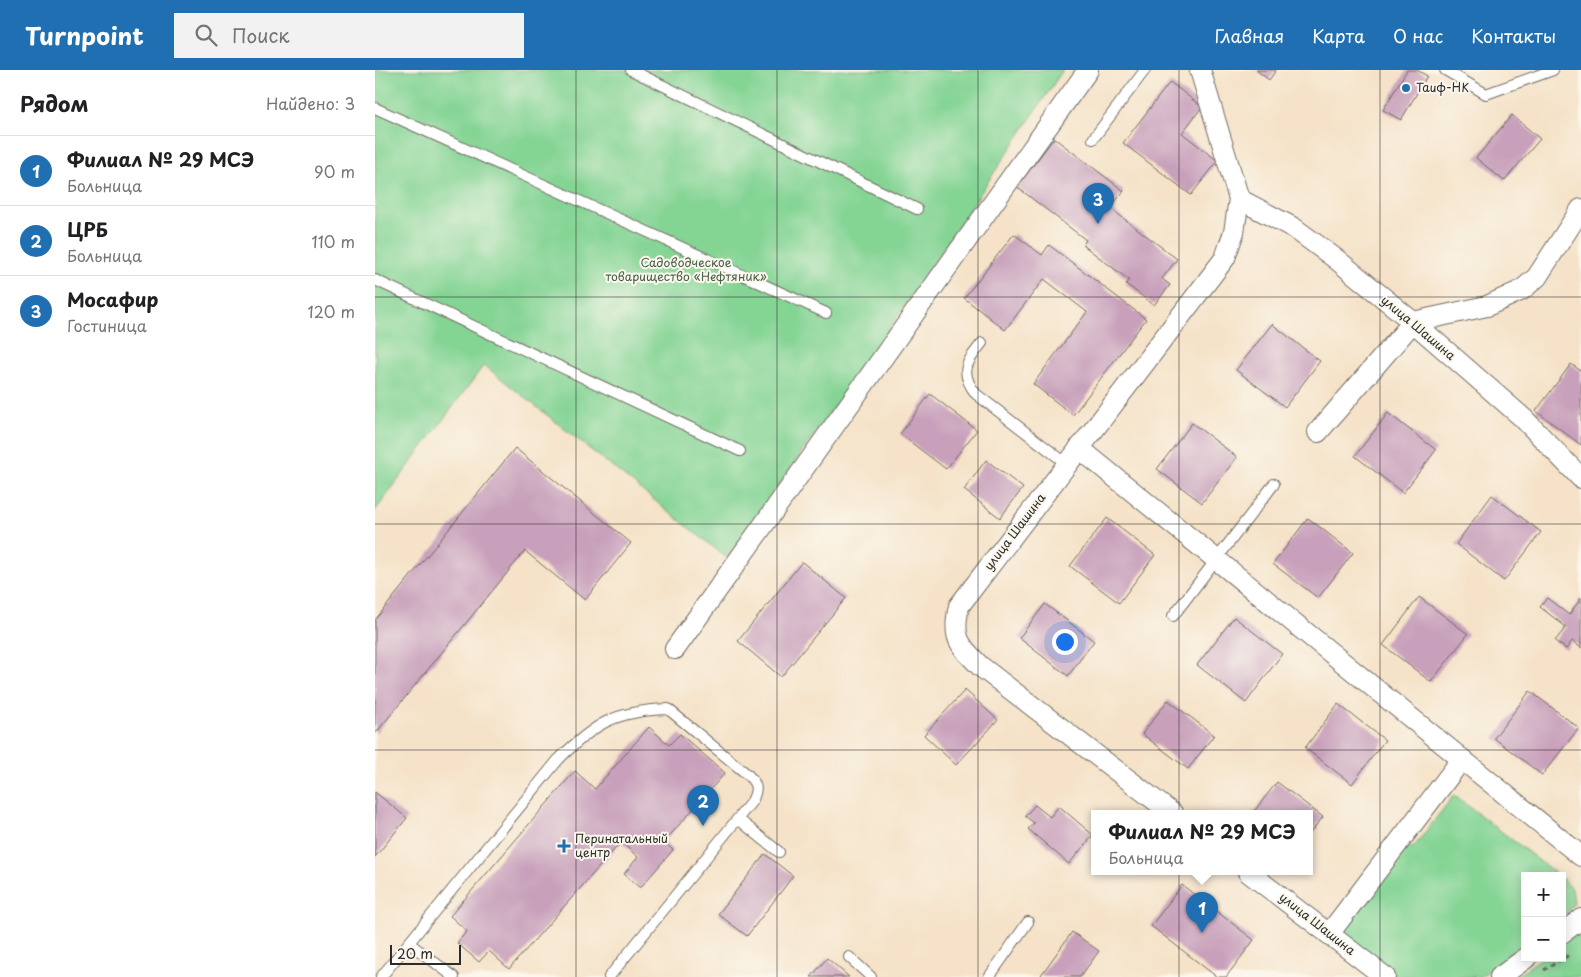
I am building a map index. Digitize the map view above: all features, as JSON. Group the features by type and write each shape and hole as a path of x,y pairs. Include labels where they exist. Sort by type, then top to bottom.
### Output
{"street":[{"path":"675,649 1088,70"},
{"name":"улица Шашина","path":"1168,810 980,666 961,647 954,628 959,606 1225,258 1234,232 1239,199 1200,70"},
{"name":"улица Шашина","path":"1239,199 1294,228 1413,322 1523,418 1581,478"},
{"path":"1318,432 1413,322 1487,306 1522,290 1537,277 1581,209"},
{"path":"1073,456 1216,560 1581,856"},
{"path":"1329,934 1462,759"},
{"name":"улица Шашина","path":"1252,875 1385,977"},
{"path":"1566,929 1581,919"},
{"path":"1500,977 1521,962"}],"lane":[{"path":"631,70 917,209"},
{"path":"1093,139 1145,70"},
{"path":"1445,70 1486,94 1553,70"},
{"path":"375,108 827,313"},
{"path":"375,280 740,451"},
{"path":"982,343 968,361 965,371 967,383 976,394 1073,456"},
{"path":"1173,616 1274,484"},
{"path":"381,977 558,760 584,734 613,717 640,710 668,709 755,782 757,791 738,819 609,977"},
{"path":"738,819 779,852"},
{"path":"989,977 1028,922"},
{"path":"409,943 454,977"},
{"path":"849,957 871,977"}],"path":[{"path":"1541,972 1573,952"}],"green space":[{"name":"Садоводческое товарищество «Нефтяник»","path":"375,70 1063,70 896,319 727,558 484,365 375,511"},
{"path":"1454,795 1554,872 1521,872 1521,948 1480,977 1397,977 1336,930 1404,841 1413,848"},
{"path":"1566,882 1572,889 1574,903 1566,914"},
{"path":"1581,931 1581,977 1515,977 1536,962 1566,962 1566,941"}],"building":[{"path":"1256,70 1276,70 1269,80"},
{"path":"1407,70 1417,70 1427,76 1401,120 1383,110"},
{"path":"1170,82 1202,107 1182,133 1218,161 1191,195 1123,143"},
{"path":"1512,115 1540,139 1504,181 1476,158"},
{"path":"1054,138 1124,191 1110,208 1177,259 1162,279 1170,285 1154,305 1126,284 1129,280 1083,245 1086,240 1017,187"},
{"path":"1014,234 1042,255 1049,245 1146,319 1073,415 1033,384 1087,312 1044,279 1005,330 964,298"},
{"path":"1272,324 1320,361 1285,407 1236,370"},
{"path":"1571,364 1581,371 1581,445 1536,411"},
{"path":"930,394 977,430 946,469 900,434"},
{"path":"1388,413 1436,450 1403,493 1355,456"},
{"path":"1192,423 1237,457 1202,503 1157,469"},
{"path":"515,448 631,543 585,600 525,551 375,734 375,620"},
{"path":"986,460 1023,488 1000,518 964,490"},
{"path":"1492,495 1541,532 1504,581 1456,544"},
{"path":"1107,518 1155,555 1119,603 1070,566"},
{"path":"1308,518 1353,553 1318,598 1273,564"},
{"path":"802,562 846,598 781,677 738,641"},
{"path":"1419,597 1468,634 1431,682 1383,645"},
{"path":"1547,598 1569,615 1581,598 1581,648 1572,641 1566,649 1555,641 1566,627 1540,607"},
{"path":"1045,604 1094,641 1068,676 1019,638"},
{"path":"1234,617 1282,654 1246,703 1197,665"},
{"path":"965,690 998,720 956,765 924,735"},
{"path":"1530,691 1579,728 1542,775 1494,738"},
{"path":"1168,700 1214,735 1188,769 1142,734"},
{"path":"1338,704 1385,740 1352,784 1305,748"},
{"name":"Перинатальный центр","path":"649,727 669,745 680,734 725,773 664,842 673,850 640,888 624,874 638,857 621,842 509,969 489,951 479,962 457,943 467,931 450,916 575,771 595,789"},
{"path":"1277,782 1323,817 1313,829 1313,810 1255,810"},
{"path":"375,792 407,818 375,857"},
{"path":"1035,805 1050,817 1059,806 1091,833 1091,837 1069,864 1028,829 1034,823 1025,816"},
{"path":"765,854 793,876 747,936 718,914"},
{"path":"1182,885 1254,940 1226,977 1217,977 1151,926"},
{"path":"1072,932 1099,951 1080,977 1043,977 1041,975"},
{"path":"827,958 849,977 811,977"}],"place":[{"name":"Таиф-НК","path":"1406,88"},
{"name":"Мосафир","path":"1098,224"},
{"name":"ЦРБ","path":"703,826"},
{"name":"Перинатальный центр","path":"564,846"},
{"name":"Филиал № 29 МСЭ","path":"1202,933"}]}
